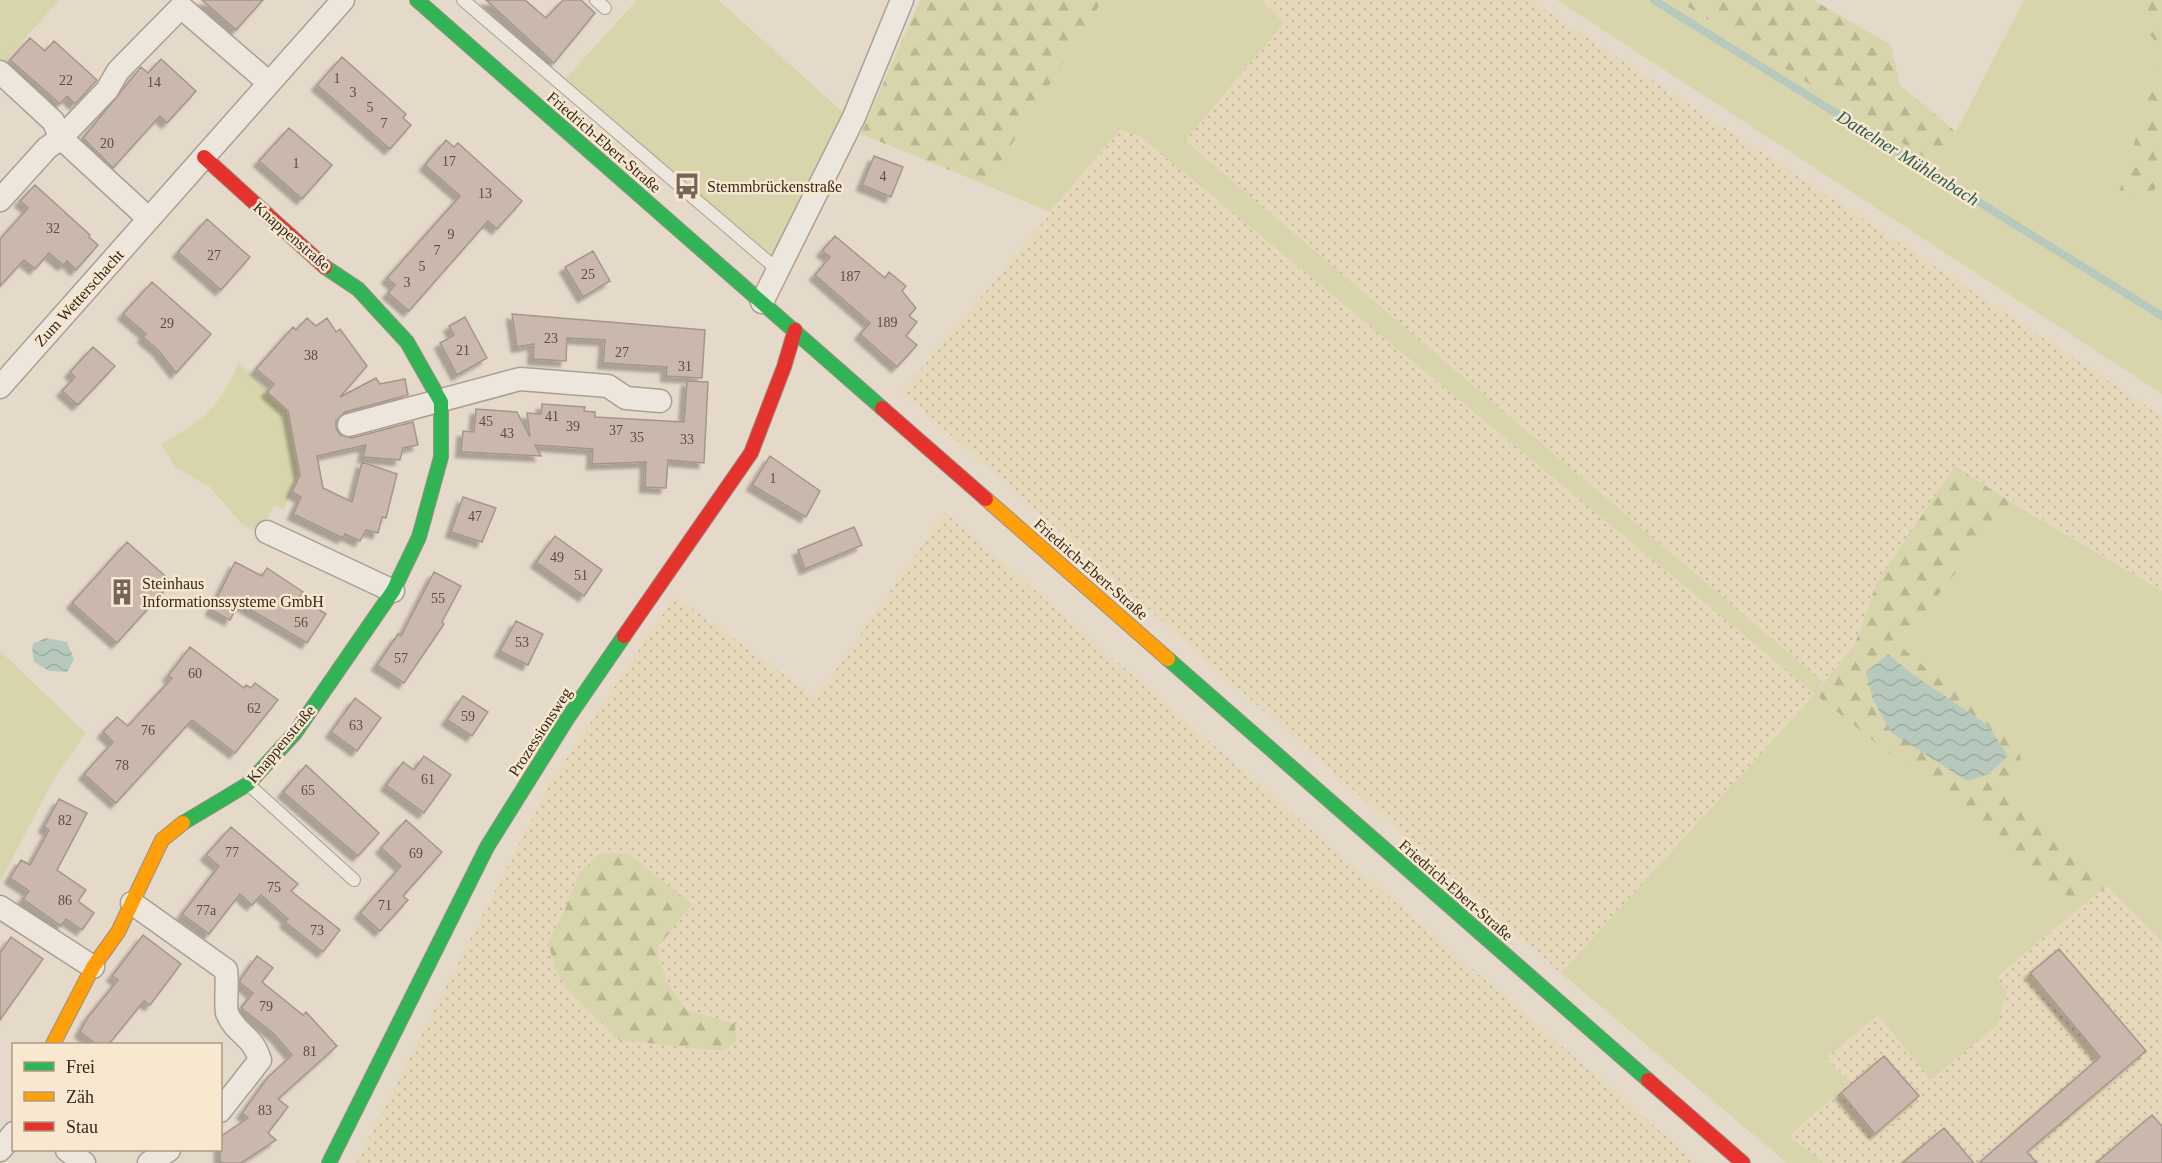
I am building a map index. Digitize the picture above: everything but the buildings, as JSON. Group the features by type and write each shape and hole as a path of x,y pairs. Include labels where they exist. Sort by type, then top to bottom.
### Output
{"street":[{"name":"Zum Wetterschacht","path":"3,377 149,219 343,0"},
{"name":"Friedrich-Ebert-Straße","path":"417,0 1743,1163"},
{"path":"762,302 855,117 902,0"},
{"path":"0,200 47,148 61,138 107,90 118,71 182,3 268,82"},
{"path":"0,72 52,121 61,138 149,219"},
{"name":"Knappenstraße","path":"54,1043 93,967 118,932 162,840 186,820 248,784 295,733 393,591 418,537 441,457 441,402 407,342 358,289 314,260 204,157"},
{"name":"Prozessionsweg","path":"329,1163 487,847 567,719 751,453 784,367 795,330"},
{"path":"349,425 441,402 520,378 608,387 626,398 660,401"},
{"path":"267,532 393,591"},
{"path":"132,903 226,970 229,986 225,1011 236,1028 255,1044 260,1060 222,1108"},
{"path":"0,907 93,967"},
{"path":"0,1150 12,1135"},
{"path":"69,1151 84,1163"},
{"path":"149,1163 166,1151"}],"lane":[{"path":"464,0 779,271"},
{"path":"248,784 354,880"}],"shaded area":[{"path":"1261,0 1530,0 2162,416 2162,591 1955,466 1877,582 1855,644 1823,682 1184,141 1284,23"},
{"path":"1121,129 1140,136 1815,694 1561,973 902,392"},
{"path":"945,513 1697,1163 356,1163 549,785 675,596 816,698","holes":["579,873 692,904 657,948 666,982 688,1010 735,1024 573,996 556,971 548,942 564,912"]},
{"path":"2108,885 2162,942 2162,1163 1824,1163 1789,1136 1850,1082 1826,1058 1878,1015 1931,1080 1995,977"}],"green space":[{"path":"0,0 59,0 3,63 0,60"},
{"path":"637,0 718,0 843,112 771,257 566,78"},
{"path":"920,0 1103,0 986,185 861,134"},
{"path":"1103,0 1261,0 1284,23 1185,141 1823,682 1816,694 2081,907 1996,977 2007,991 1997,1025 1931,1080 1878,1015 1826,1058 1850,1082 1789,1136 1824,1163 1787,1163 1561,973 1815,694 1140,136 1120,130 1050,212 986,185"},
{"path":"1557,0 1677,0 1942,168 1956,132 2024,0 2152,0 2141,27 2162,47 2162,53 2119,191 2152,201 2162,158 2162,394"},
{"path":"1677,0 1813,0 1891,45 1900,85 1956,132 1942,168"},
{"path":"2152,0 2162,0 2162,47 2141,27"},
{"path":"2162,53 2162,158 2152,201 2119,192"},
{"path":"239,362 287,410 300,475 283,510 274,505 260,533 243,525 209,486 176,468 161,444 188,429 209,411 225,390"},
{"path":"1955,466 2011,502 1899,645 2019,746 2021,764 2012,788 2108,885 2081,907 1815,694 1855,644 1877,582","holes":["1888,654 1915,676 1866,672"]},
{"path":"2011,502 2162,591 2162,942 2012,788 2021,764 2019,746 1899,645"},
{"path":"0,651 86,733 54,779 0,882"},
{"path":"601,853 629,854 692,904 657,948 666,982 687,1010 735,1024 736,1041 723,1051 620,1040 573,996 556,971 548,942 564,912 579,873"}],"water":[{"path":"46,638 67,642 74,659 67,672 49,671 34,662 32,647 34,643"},
{"path":"1888,654 1915,676 1988,725 2008,756 1989,774 1967,781 1892,733 1873,700 1866,672"}],"waterway":[{"name":"Dattelner Mühlenbach","path":"1654,0 2162,316"}],"traffic: fast":[{"path":"417,0 882,408"},
{"path":"183,823 248,784 295,733 393,591 419,537 441,457 441,402 407,342 358,289 325,267"},
{"path":"329,1163 487,847 567,719 624,636"},
{"path":"1168,659 1648,1080"}],"traffic: slow":[{"path":"986,499 1168,659"},
{"path":"54,1043 93,967 118,932 162,840 183,823"}],"traffic: jam":[{"path":"204,157 325,267"},
{"path":"624,636 751,453 784,367 795,330"},
{"path":"882,408 986,499"},
{"path":"1648,1080 1743,1163"}],"place":[{"name":"Stemmbrückenstraße","path":"687,186"},
{"name":"Steinhaus Informationssysteme GmbH","path":"122,592"}]}
